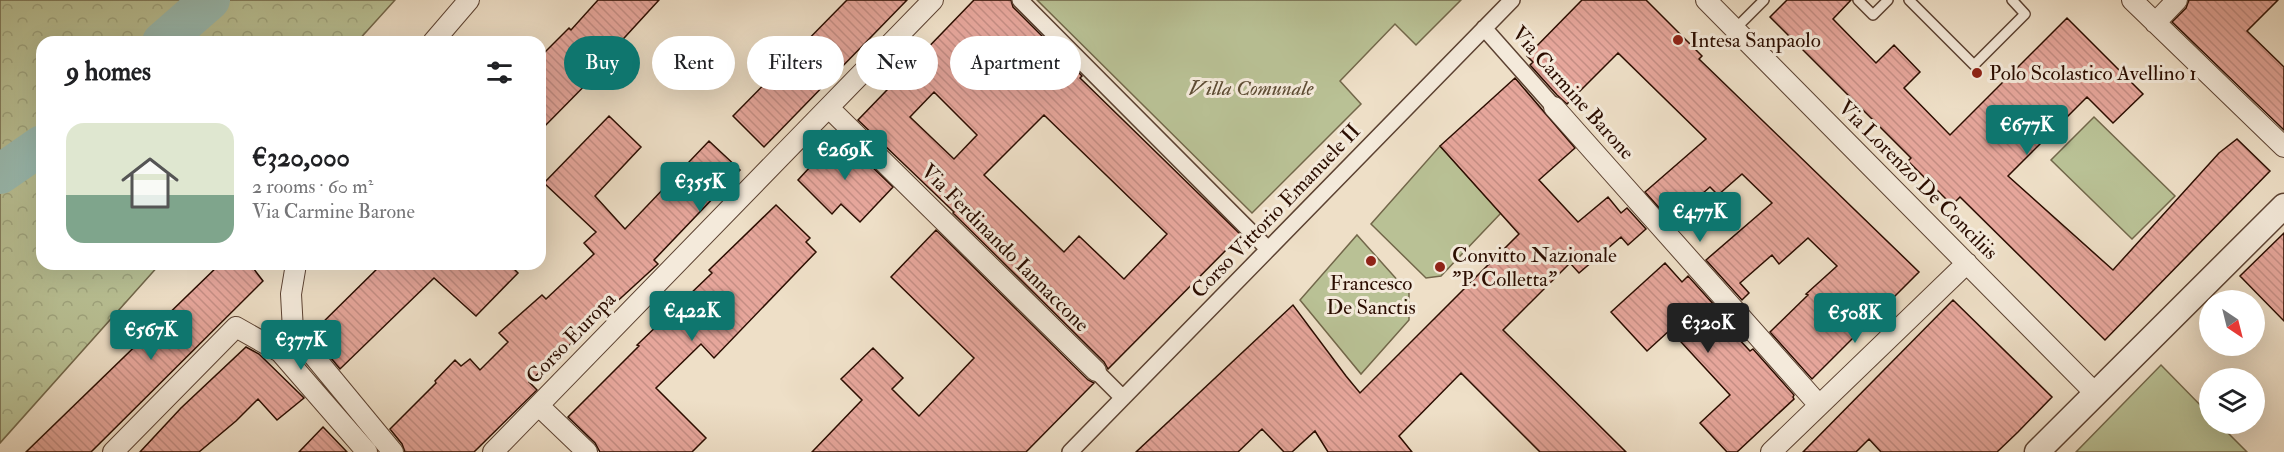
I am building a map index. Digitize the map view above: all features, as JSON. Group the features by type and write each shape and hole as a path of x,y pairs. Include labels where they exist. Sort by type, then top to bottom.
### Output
{"street":[{"path":"438,36 469,0"},
{"name":"Corso Europa","path":"493,452 933,0"},
{"path":"1020,0 1268,249"},
{"name":"Corso Vittorio Emanuele II","path":"1070,452 1512,0"},
{"name":"Via Lorenzo De Conciliis","path":"1706,0 2096,393"},
{"path":"2132,0 2284,147"},
{"path":"2155,23 2177,0"},
{"name":"Via Carmine Barone","path":"1484,28 1819,405"},
{"name":"Via Ferdinando Iannaccone","path":"829,108 1123,398"},
{"path":"2037,452 2284,206"},
{"path":"1771,452 1967,263"},
{"path":"295,270 291,294 293,331 393,452"},
{"path":"119,450 236,327 280,352 367,452"},
{"path":"538,406 587,452"}],"lane":[{"path":"1735,30 1764,0"},
{"path":"1858,0 1873,15 1888,0"},
{"path":"1908,0 1974,65 2025,14 2012,0"}],"green space":[{"path":"0,0 395,0 362,36 36,36 36,270 155,270 0,443"},
{"name":"Villa Comunale","path":"1037,0 1461,0 1416,45 1395,24 1340,81 1361,104 1252,213 1081,44 1081,36 1073,36"},
{"path":"2094,117 2175,196 2132,239 2051,160"},
{"path":"1440,146 1501,213 1441,276 1426,278 1371,224"},
{"path":"1357,235 1409,293 1409,320 1361,374 1300,300"},
{"path":"2161,365 2199,404 2199,434 2229,434 2247,452 2076,452"}],"building":[{"path":"598,0 659,0 626,36 564,36 564,90 580,90 546,125 546,51 569,28 571,30"},
{"path":"847,0 907,0 872,36 856,36 856,52 844,65 844,36 812,36"},
{"path":"974,0 1011,0 1013,7 1042,36 950,36 950,90 1081,90 1081,79 1241,235 1108,369 1104,362 858,120 887,90 938,90 938,37","holes":["934,92 977,135 954,159 910,117","1044,115 1167,234 1124,279 1079,236 1064,252 984,175"]},
{"path":"1582,0 1646,0 1702,56 1699,59 1919,272 1812,379 1770,332 1808,295 1806,294 1837,266 1808,238 1779,264 1772,255 1740,283 1749,293 1742,300 1706,260 1772,203 1742,174 1718,195 1710,187 1671,221 1645,192 1706,139 1618,53 1567,104 1530,65 1533,62 1527,56"},
{"path":"1787,0 1851,0 1833,19 1876,63 1894,45 1920,72 1904,88 1950,135 2067,18 2143,94 2113,123 2087,97 2008,176 2113,270 2219,153 2237,139 2270,171 2105,340 1960,197 1952,205 1908,161 1911,158 1770,17"},
{"path":"2189,0 2278,0 2247,31 2284,67 2284,130 2172,22 2186,8"},
{"path":"1515,78 1575,148 1539,180 1578,222 1608,197 1621,213 1627,208 1646,229 1628,245 1621,237 1579,273 1570,263 1503,330 1626,452 1540,452 1461,373 1399,436 1412,452 1328,452 1315,431 1292,452 1284,452 1262,429 1238,452 1136,452 1293,305 1360,393 1519,234 1440,146"},
{"path":"759,90 819,90 764,147 733,116"},
{"path":"609,116 641,147 595,196 625,229 709,141 740,170 654,260 658,264 529,382 537,390 474,452 405,452 402,444 390,429 436,383 435,381 455,360 461,366 470,359 480,370 508,342 499,333 542,295 546,299 594,254 584,243 596,232 546,185 546,181"},
{"path":"842,138 893,187 860,222 841,204 832,214 798,180 835,140 838,142"},
{"path":"776,205 810,238 806,242 816,252 714,358 701,344 656,388 706,438 692,452 600,452 595,443 568,417 639,346 637,345 712,273 709,270"},
{"path":"936,230 1088,380 1094,383 1026,452 812,452 862,400 841,379 873,348 903,378 892,389 919,416 974,358 891,277"},
{"path":"2284,233 2284,321 2265,302 2265,290 2254,290 2240,276"},
{"path":"1665,263 1682,282 1688,276 1724,316 1720,319 1750,351 1753,349 1794,395 1794,399 1737,452 1727,452 1700,423 1730,395 1670,330 1647,351 1611,312"},
{"path":"214,270 255,270 263,281 91,452 26,452"},
{"path":"376,270 515,270 518,273 476,316 434,278 340,369 311,334"},
{"path":"1953,300 2052,397 2018,432 1997,452 1881,452 1869,439 1856,452 1803,452"},
{"path":"246,347 259,354 304,398 277,420 258,399 199,452 140,452 181,408"},
{"path":"323,427 347,452 299,452"}],"waterway":[{"path":"169,36 210,0"},
{"path":"0,174 36,149"}],"place":[{"name":"Intesa Sanpaolo","path":"1678,40"},
{"name":"Polo Scolastico Avellino 1","path":"1977,73"},
{"name":"Francesco De Sanctis","path":"1371,261"},
{"name":"Convitto Nazionale \"P. Colletta\"","path":"1440,267"}]}
